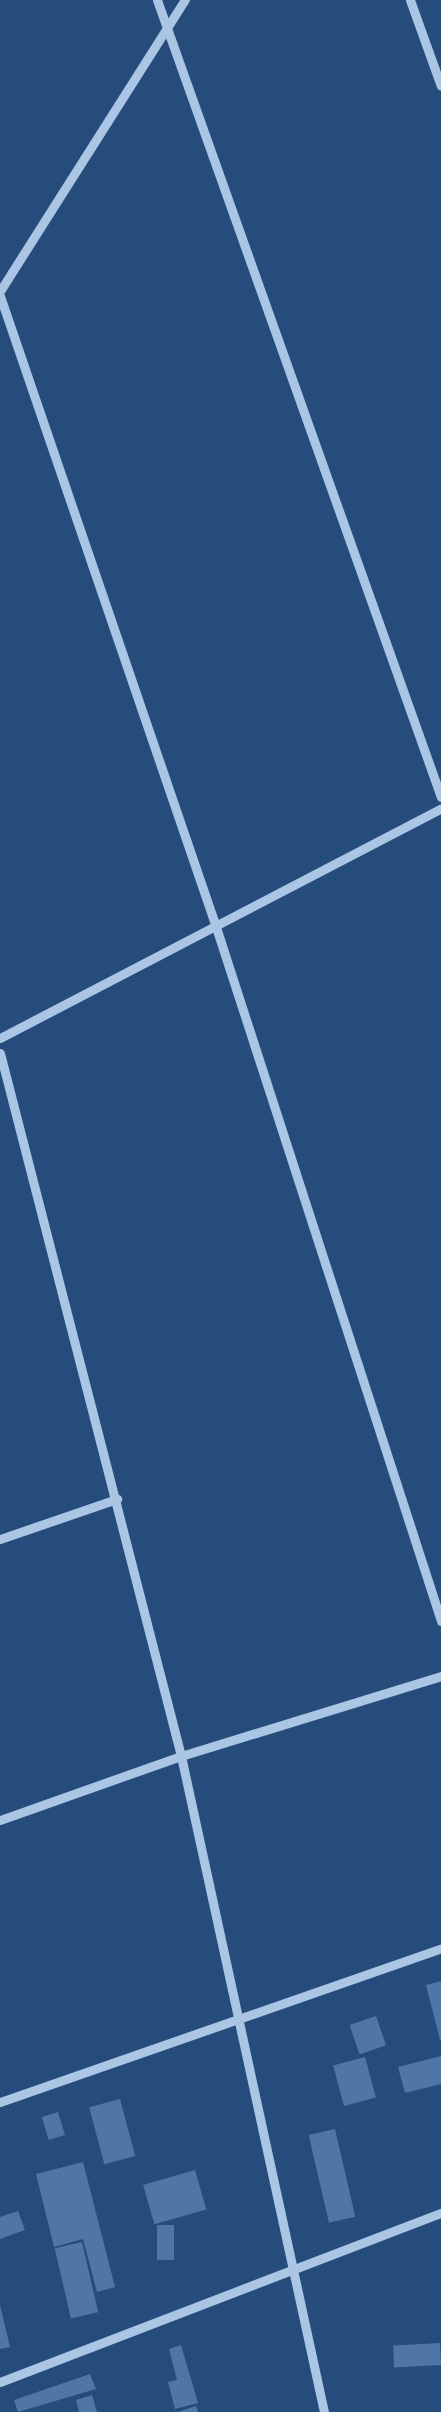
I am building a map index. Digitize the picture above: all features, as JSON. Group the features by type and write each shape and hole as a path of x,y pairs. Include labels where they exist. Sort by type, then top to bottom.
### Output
{"street":[{"path":"157,0 441,797"},
{"path":"0,291 185,0"},
{"path":"410,0 441,86"},
{"path":"0,296 215,924 441,1621"},
{"path":"0,1038 215,924 441,808"},
{"path":"0,1053 117,1499 181,1756 295,2268 324,2412"},
{"path":"0,1539 117,1499"},
{"path":"0,1820 181,1756 441,1676"},
{"path":"0,2102 240,2020 441,1948"},
{"path":"0,2382 441,2213"}],"building":[{"path":"441,1981 441,2040 440,2040 426,1985"},
{"path":"376,2016 386,2045 360,2054 350,2025"},
{"path":"441,2056 441,2084 405,2093 398,2067"},
{"path":"365,2057 376,2098 344,2106 333,2066"},
{"path":"120,2099 135,2156 104,2164 89,2107"},
{"path":"58,2112 65,2135 49,2140 42,2117"},
{"path":"335,2129 355,2217 329,2223 309,2135"},
{"path":"83,2162 115,2287 97,2292 83,2239 54,2247 36,2174"},
{"path":"195,2170 206,2209 154,2224 143,2185"},
{"path":"18,2211 25,2230 0,2239 0,2217"},
{"path":"157,2225 174,2225 174,2260 157,2260"},
{"path":"82,2242 98,2312 71,2318 55,2248"},
{"path":"0,2305 10,2347 0,2349"},
{"path":"440,2343 441,2365 394,2367 393,2345"},
{"path":"181,2345 198,2403 175,2409 168,2382 177,2380 169,2349"},
{"path":"90,2374 96,2389 18,2412 14,2400"},
{"path":"92,2395 97,2412 79,2412 76,2400"},
{"path":"196,2406 198,2412 178,2412"}]}
